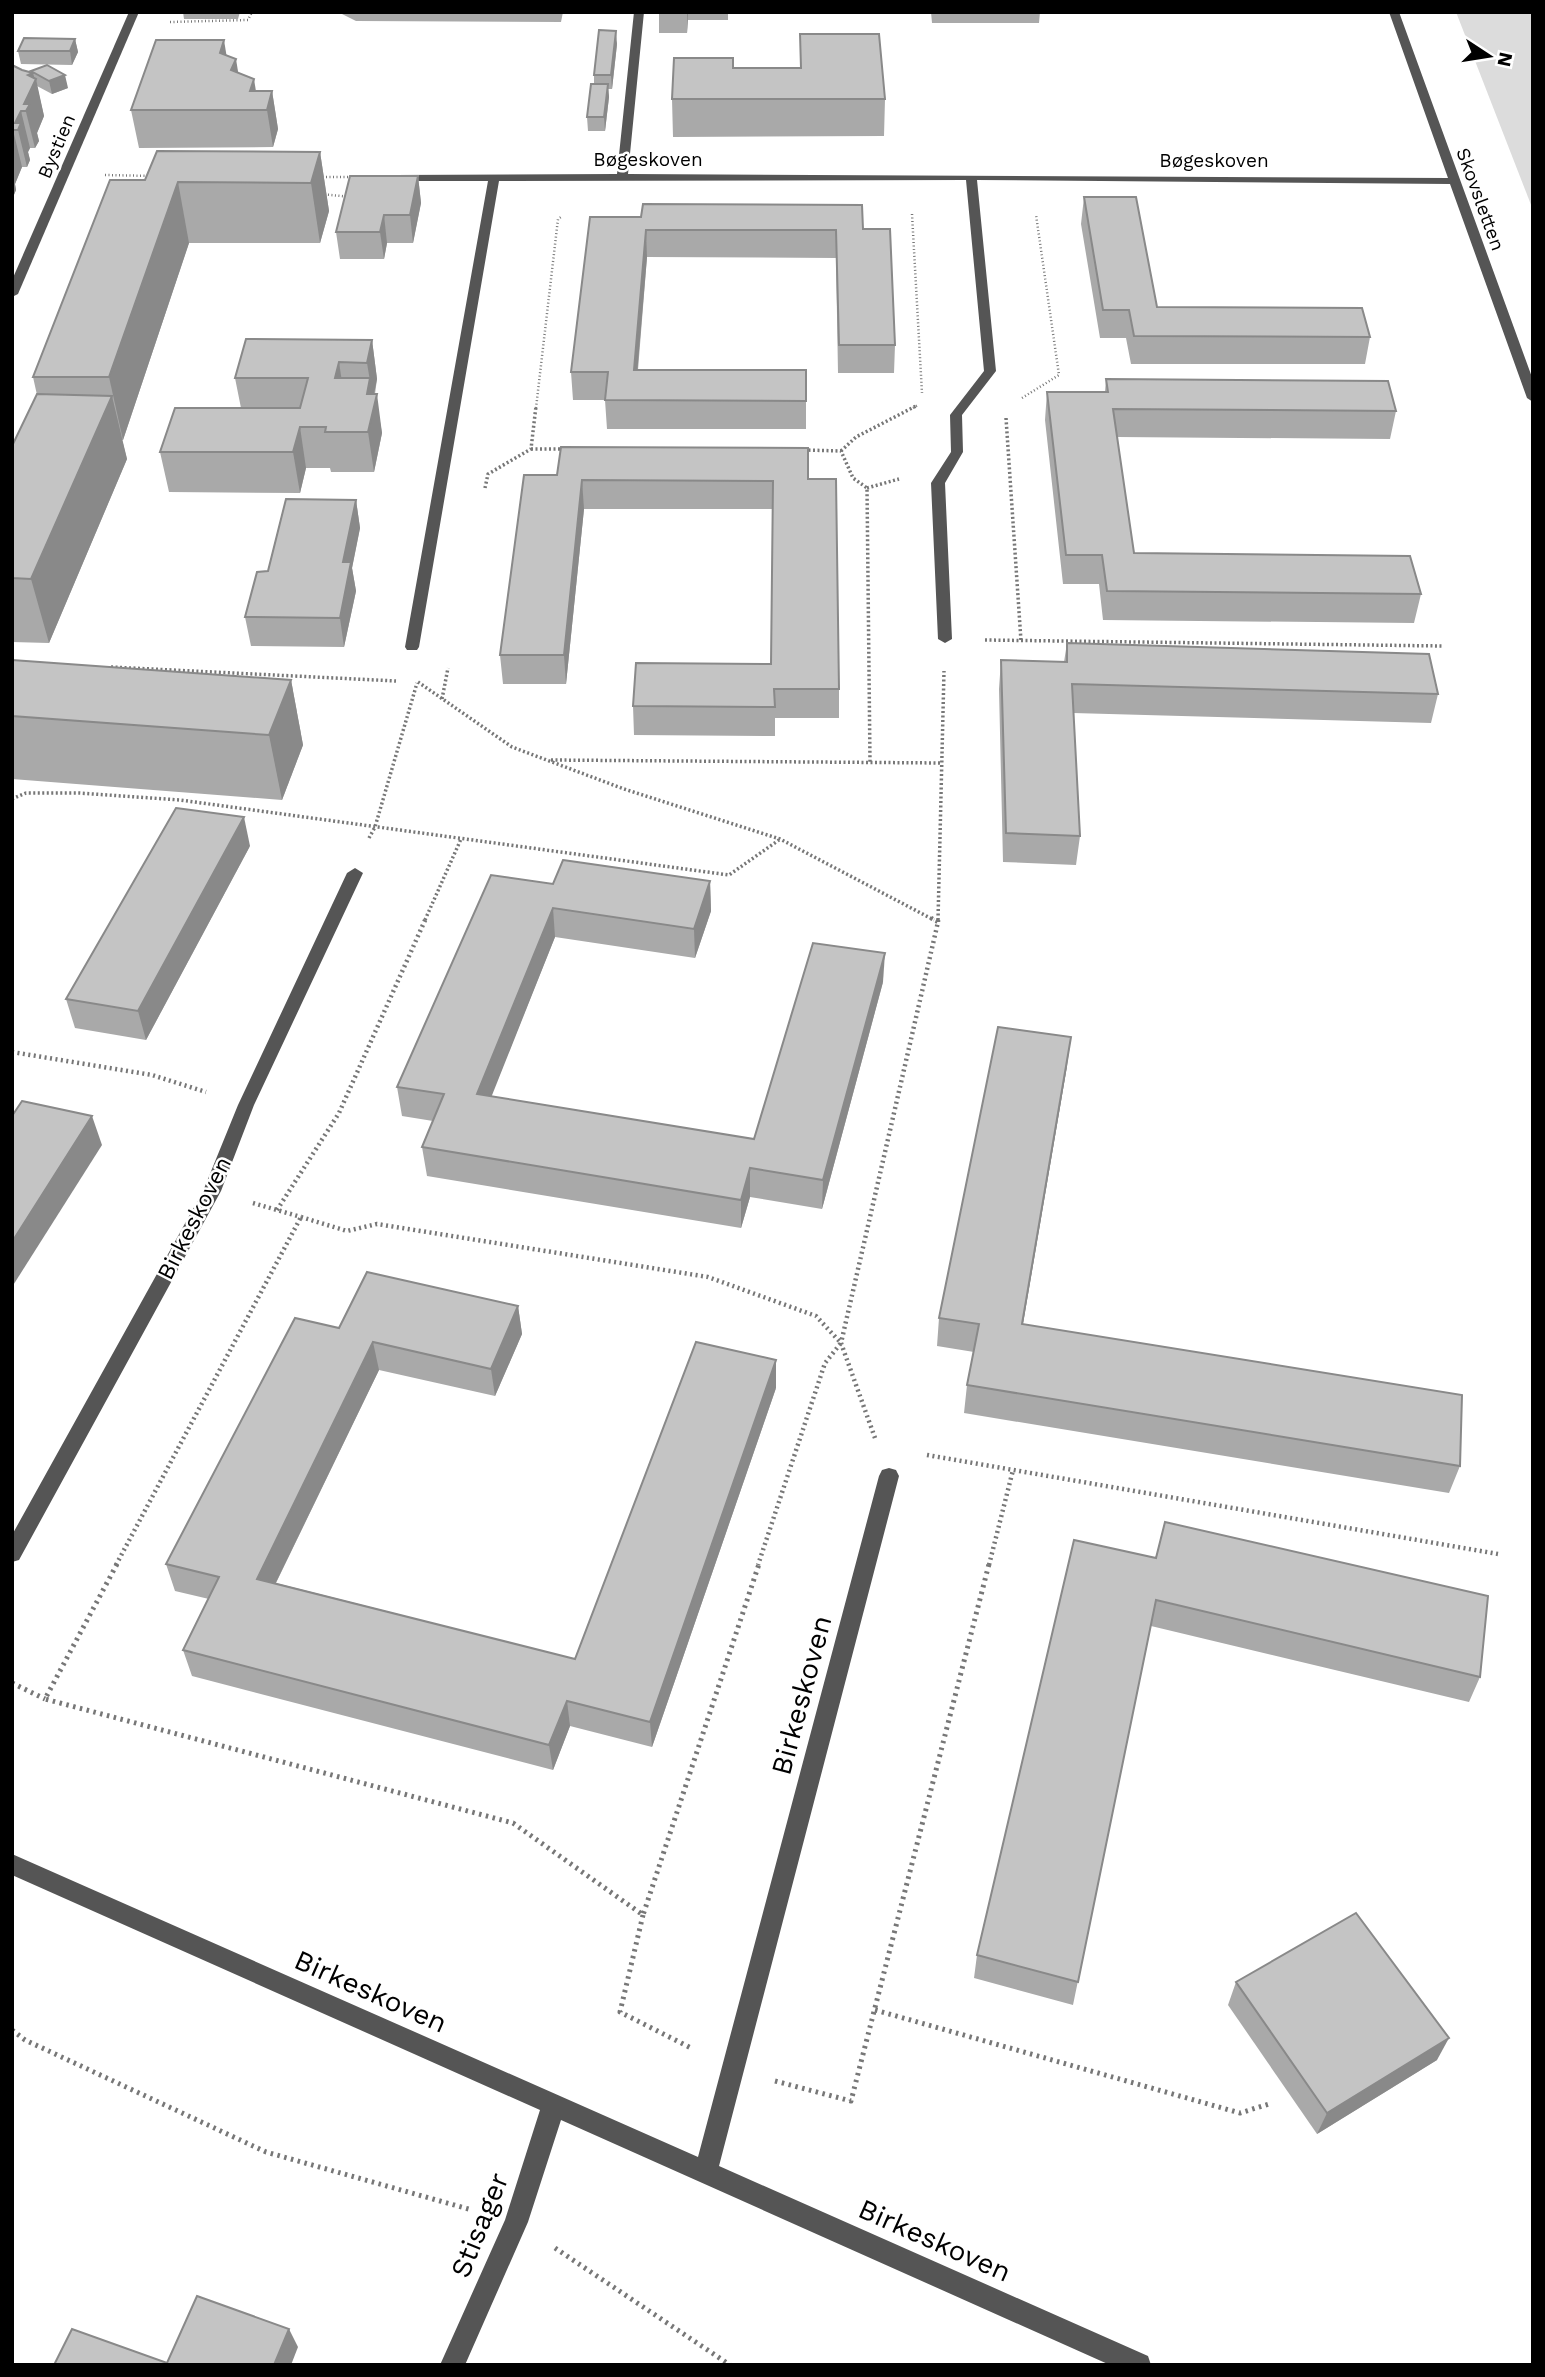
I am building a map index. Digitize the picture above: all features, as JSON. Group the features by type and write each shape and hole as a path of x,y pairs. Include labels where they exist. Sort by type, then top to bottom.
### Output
{"street":[{"path":"622,178 639,12"},
{"name":"Skovsletten","path":"1394,12 1533,398"},
{"name":"Bystien","path":"12,293 131,17"},
{"name":"Bøgeskoven","path":"370,177 971,177 1456,181"},
{"path":"945,639 938,483 957,452 956,415 990,371 971,177"},
{"path":"412,646 494,179"},
{"name":"Birkeskoven","path":"12,1554 212,1191 246,1105 355,873"},
{"name":"Birkeskoven","path":"705,2172 889,1476"},
{"name":"Birkeskoven","path":"12,1864 1139,2365"},
{"name":"Stisager","path":"452,2365 516,2222 554,2104"}],"path":[{"path":"131,17 248,20 252,12"},
{"path":"63,175 160,176"},
{"path":"314,177 370,177"},
{"path":"319,194 352,198"},
{"path":"922,396 912,211 1035,211 1059,374 1016,401"},
{"path":"531,449 558,219 566,214"},
{"path":"801,450 841,451 864,432 921,404 922,416"},
{"path":"1005,408 1021,640"},
{"path":"485,488 488,474 531,449 571,449"},
{"path":"841,451 853,478 867,488"},
{"path":"867,488 905,477"},
{"path":"867,488 870,762"},
{"path":"1013,1470 851,2101 733,2070 621,2012 643,1914 825,1363 841,1343 938,922 945,639 1443,646"},
{"path":"355,873 353,866 375,827 418,681 412,646"},
{"path":"442,699 450,660"},
{"path":"109,667 331,680 418,681 512,747 624,789 780,839 938,922"},
{"path":"547,760 942,763"},
{"path":"12,799 26,793 79,793 180,800 729,875 780,839"},
{"path":"277,1210 339,1113 461,839"},
{"path":"12,1052 152,1075 246,1105"},
{"path":"212,1191 347,1231 377,1224 708,1278 816,1316 841,1343 889,1476"},
{"path":"45,1699 301,1217"},
{"path":"879,1447 1499,1554"},
{"path":"12,1684 45,1699 513,1823 643,1914"},
{"path":"874,2010 1240,2113 1272,2103"},
{"path":"12,2030 24,2040 266,2152 516,2222 730,2365"}],"shaded area":[{"path":"1456,12 1533,12 1533,210"}],"building":[{"path":"599,30 616,31 611,75 594,75"},
{"path":"800,34 879,34 885,99 672,99 674,58 733,58 733,68 801,68"},
{"path":"24,38 75,39 70,51 18,51"},
{"path":"156,40 224,40 220,53 236,59 231,70 254,79 250,91 272,91 267,110 131,110"},
{"path":"12,65 33,73 28,75 36,79 24,104 30,104 26,111 21,111 15,123 21,123 18,130 12,130"},
{"path":"47,65 65,75 49,81 31,71"},
{"path":"591,84 608,84 604,117 587,117"},
{"path":"157,151 320,152 311,183 178,182 109,377 33,377 110,180 145,180"},
{"path":"350,176 418,176 410,215 384,215 380,232 336,232"},
{"path":"1084,197 1136,197 1157,307 1362,308 1370,337 1134,336 1129,310 1103,310"},
{"path":"643,204 862,205 863,229 890,229 895,345 839,345 836,230 646,230 634,370 806,370 806,401 605,400 608,372 571,372 590,217 641,217"},
{"path":"246,339 372,340 367,363 339,362 335,378 370,378 367,394 377,394 368,432 325,432 326,427 300,427 293,452 160,452 175,408 300,408 308,378 235,378"},
{"path":"1106,379 1388,381 1396,411 1113,409 1134,553 1410,556 1421,594 1107,591 1102,555 1066,555 1047,392 1108,392"},
{"path":"37,394 112,396 31,579 12,578 12,446"},
{"path":"561,447 808,448 808,479 836,479 839,689 774,689 775,707 633,706 636,663 771,664 773,481 582,480 564,655 500,655 524,475 557,475"},
{"path":"286,499 356,500 343,562 351,562 340,618 245,617 257,572 268,571"},
{"path":"1067,643 1429,654 1438,694 1072,684 1080,836 1006,833 1001,660 1067,662"},
{"path":"12,660 291,680 269,735 12,716"},
{"path":"176,808 244,817 138,1011 66,999"},
{"path":"563,860 710,881 694,929 553,908 477,1094 754,1139 813,943 885,953 823,1180 750,1168 741,1200 422,1147 444,1094 397,1087 491,875 553,884"},
{"path":"998,1027 1071,1037 1022,1324 1462,1395 1460,1466 967,1385 979,1324 939,1318"},
{"path":"22,1101 92,1116 12,1242 12,1116"},
{"path":"367,1272 518,1306 491,1369 373,1342 257,1579 575,1659 696,1342 776,1360 650,1722 567,1701 549,1745 183,1650 219,1577 166,1564 295,1318 339,1328"},
{"path":"1165,1522 1488,1596 1480,1677 1156,1600 1078,1982 977,1955 1074,1540 1156,1558"},
{"path":"1356,1913 1449,2038 1327,2113 1236,1982"},
{"path":"197,2296 289,2329 274,2365 54,2365 72,2329 167,2363"}]}
